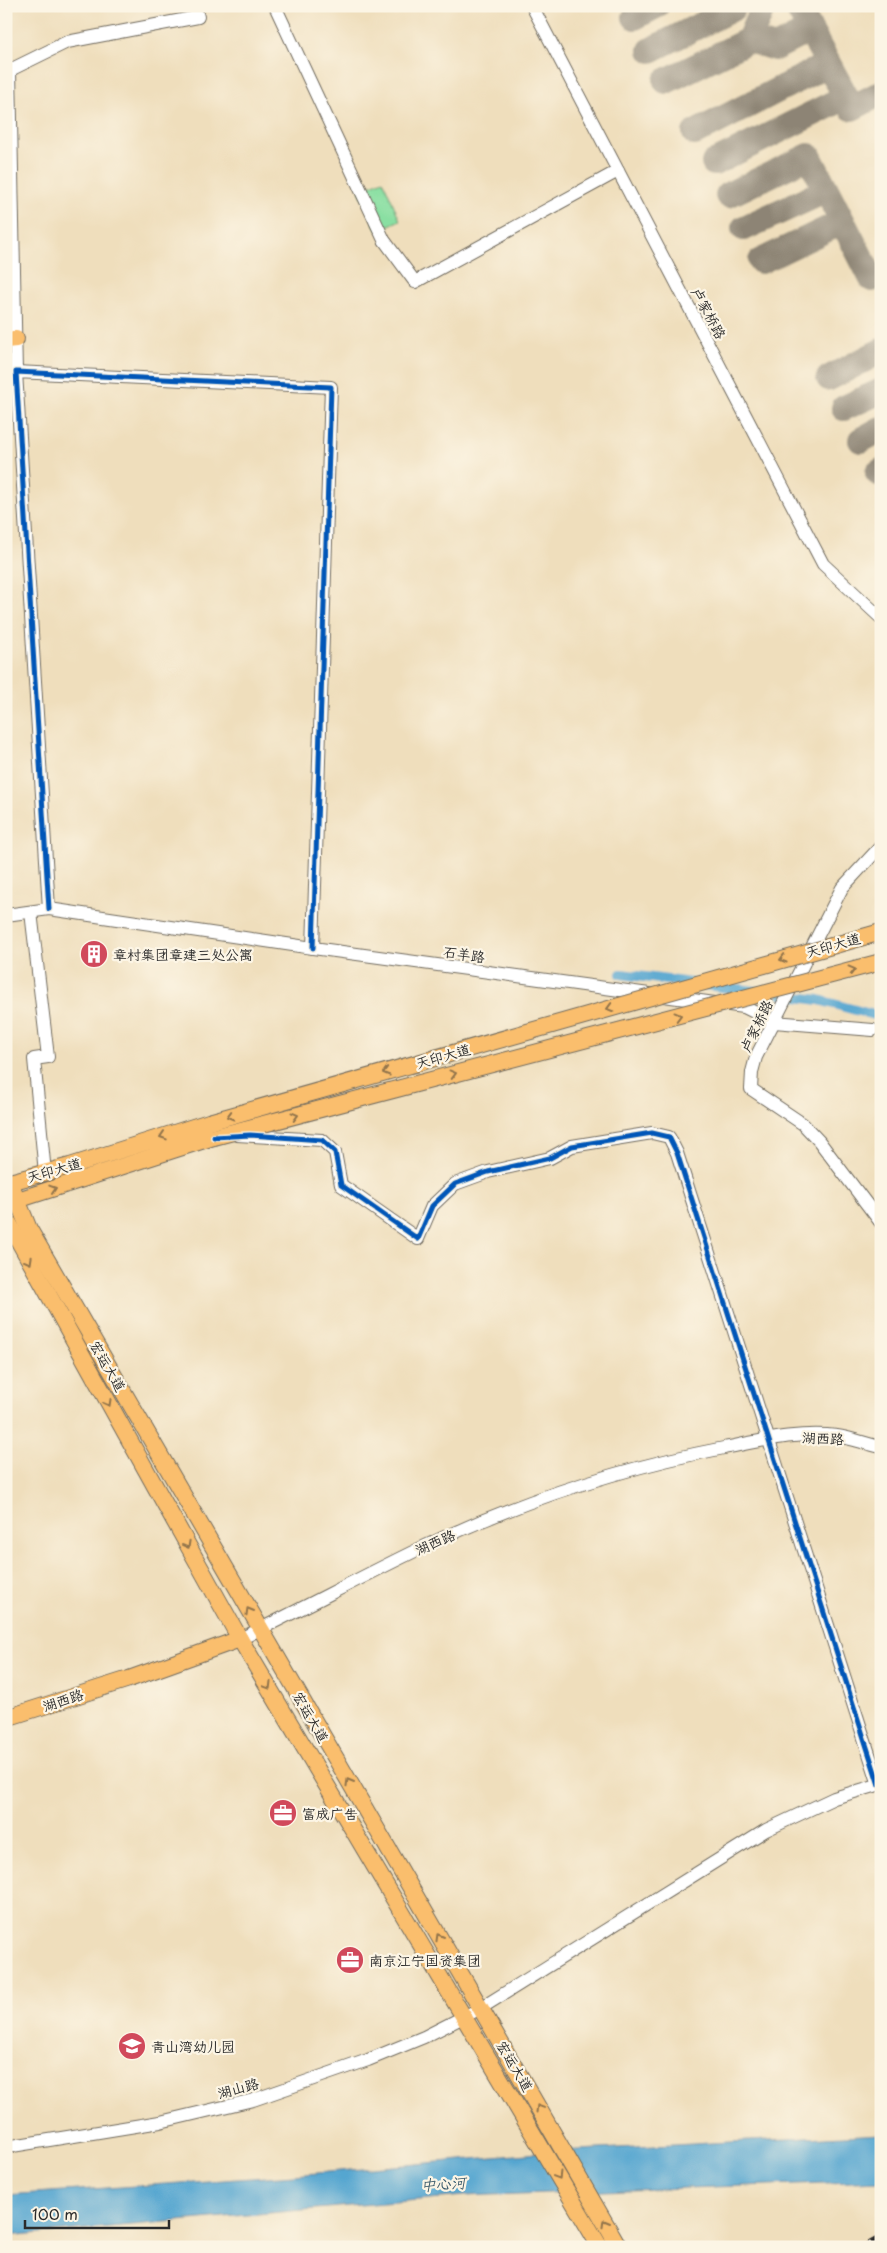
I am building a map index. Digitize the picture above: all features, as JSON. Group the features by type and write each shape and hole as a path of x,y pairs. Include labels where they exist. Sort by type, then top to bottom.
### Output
{"main road":[{"name":"天印大道","path":"12,1202 212,1130 881,932"},
{"name":"天印大道","path":"8,1183 881,962"},
{"name":"宏运大道","path":"8,1183 12,1202 619,2247"},
{"name":"宏运大道","path":"6,1218 240,1639 466,2017 600,2247"},
{"name":"湖西路","path":"6,1718 129,1679 240,1639"}],"street":[{"path":"49,909 16,372 11,339 8,71 67,42 198,17 196,6"},
{"path":"275,6 384,240 414,282 618,171"},
{"name":"卢家桥路","path":"532,6 823,564 881,618"},
{"path":"16,372 331,388 313,948"},
{"name":"卢家桥路","path":"881,846 842,888 756,1057 752,1072 751,1089 803,1124 819,1141 881,1223"},
{"name":"石羊路","path":"6,915 49,909 313,948 744,1007 774,1022 873,1030"},
{"path":"31,912 48,1057 34,1059 45,1173"},
{"path":"212,1130 250,1135 322,1140 335,1152 341,1184 418,1239 432,1206 455,1184 488,1172 550,1158 572,1146 652,1133 669,1137 677,1153 767,1440 880,1784"},
{"name":"湖西路","path":"240,1639 420,1548 595,1480 691,1454 806,1435 837,1436 881,1447"},
{"name":"湖山路","path":"6,2147 160,2122 253,2100 368,2060 466,2017 766,1830 834,1798 880,1784"}],"green space":[{"path":"383,180 400,220 377,231 359,190"}],"water":[{"name":"中心河","path":"881,2134 881,2181 464,2196 6,2236 6,2195 295,2175 560,2151"}],"waterway":[{"path":"621,974 691,983"},
{"path":"705,985 755,991"},
{"path":"782,995 819,1000 881,1017"}],"taxiway":[{"path":"635,17 656,6"},
{"path":"651,50 732,9 733,6"},
{"path":"797,6 852,108 881,93"},
{"path":"666,81 749,40 760,14"},
{"path":"749,40 775,48 810,30"},
{"path":"695,133 828,64"},
{"path":"714,163 846,97"},
{"path":"728,195 809,156 872,279 881,276"},
{"path":"744,228 825,191"},
{"path":"761,261 842,222"},
{"path":"829,378 881,351"},
{"path":"844,408 881,391"},
{"path":"861,440 881,429"}],"railway":[{"path":"863,2247 881,2237"}],"cycle path":[{"path":"49,909 16,372 331,387 313,948"},
{"path":"214,1137 250,1135 322,1140 335,1152 341,1185 418,1239 432,1206 455,1184 488,1172 550,1158 572,1146 652,1133 669,1137 677,1153 879,1785"}],"place":[{"name":"章村集团章建三处公寓","path":"94,954"},
{"name":"富成广告","path":"283,1813"},
{"name":"南京江宁国资集团","path":"350,1960"},
{"name":"青山湾幼儿园","path":"132,2046"}]}
